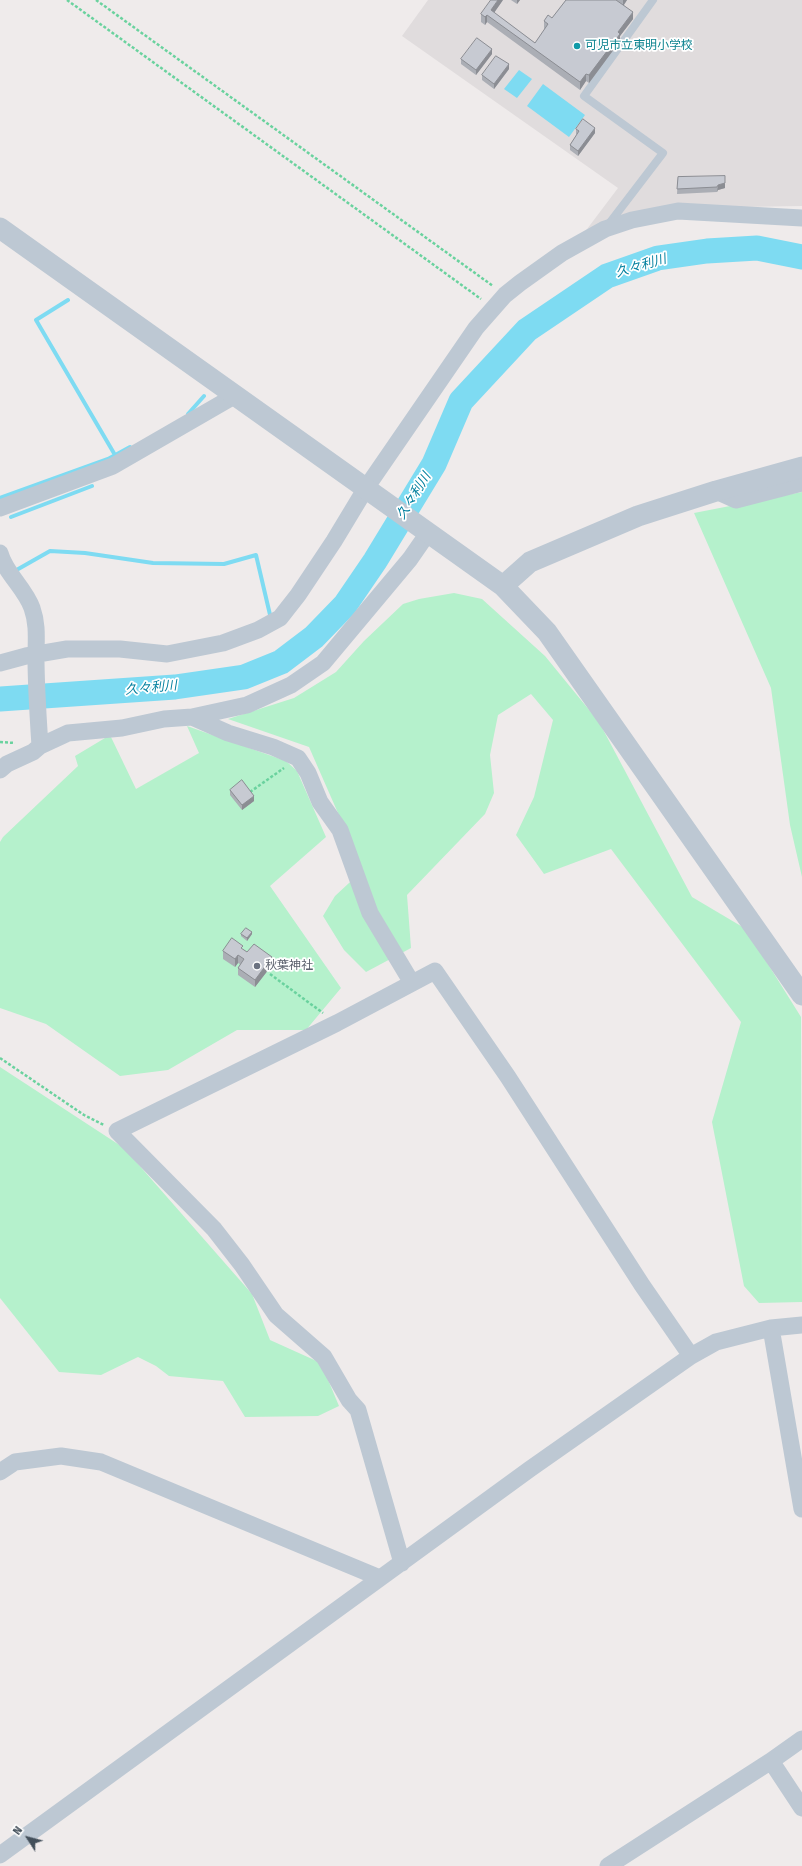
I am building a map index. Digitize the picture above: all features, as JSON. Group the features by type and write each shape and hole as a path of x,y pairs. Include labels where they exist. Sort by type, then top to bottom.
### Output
{"street":[{"path":"0,663 26,656 36,656 67,649 120,649 168,654 223,643 258,630 280,618 298,595 334,541 366,488 476,328 505,295 562,253 605,229 632,220 678,211 802,218"},
{"path":"0,228 236,394 503,586 547,632 802,995"},
{"path":"0,508 113,466 236,394"},
{"path":"503,586 530,562 638,516 716,491 802,467"},
{"path":"716,491 736,500 802,483"},
{"path":"0,770 7,764 34,752 40,746 68,733 122,728 164,719 192,718 247,705 292,686 323,663 410,559 428,533"},
{"path":"0,553 2,562 18,582 32,608 37,631 36,656 40,746"},
{"path":"192,718 228,733 273,747 298,758 308,773 320,802 340,830 370,913 412,983"},
{"path":"402,1563 358,1410 349,1400 324,1357 276,1315 242,1265 214,1229 117,1131 337,1023 435,971 508,1077 642,1285 692,1356"},
{"path":"0,1855 530,1469 692,1356 716,1342 771,1328 802,1325"},
{"path":"771,1328 802,1509"},
{"path":"0,1472 15,1462 61,1456 101,1462 380,1578"},
{"path":"608,1866 771,1761 802,1739"},
{"path":"771,1761 802,1808"}],"lane":[{"path":"605,229 662,152 584,96 653,0"}],"path":[{"path":"68,0 493,308"},
{"path":"96,0 505,295"},
{"path":"250,792 298,758"},
{"path":"270,974 337,1023"},
{"path":"0,1058 84,1115 117,1131"}],"shaded area":[{"path":"428,0 802,0 802,206 677,208 581,237 618,188 402,36"}],"green space":[{"path":"802,492 802,877 790,825 771,688 694,513"},
{"path":"454,593 482,599 545,656 599,722 692,897 746,929 801,1017 802,1302 759,1303 744,1286 712,1122 741,1022 611,849 544,874 516,835 534,797 553,720 531,694 498,715 490,755 494,793 485,814 407,895 411,948 366,972 344,950 323,916 335,896 363,870 309,747 228,719 294,698 336,672 364,641 403,604 419,599"},
{"path":"187,726 286,761 297,771 326,837 270,886 341,988 306,1030 237,1030 168,1070 120,1076 46,1024 0,1008 0,842 3,837 78,766 75,756 110,735 136,789 199,753"},
{"path":"0,1067 124,1148 252,1294 270,1340 321,1363 339,1406 318,1416 245,1417 223,1381 169,1376 156,1366 138,1357 101,1375 59,1372 0,1298"}],"water":[{"path":"519,70 532,79 517,98 504,89"},
{"path":"543,84 585,115 569,137 527,106"}],"building":[{"name":"可児市立東明小学校","path":"491,0 498,0 491,10 535,43 548,24 544,21 548,15 552,18 566,0 616,0 633,12 618,32 620,34 589,75 586,74 580,82 487,15 485,17 481,14"},
{"path":"477,38 492,49 476,70 461,59"},
{"path":"496,56 509,64 494,84 482,75"},
{"path":"583,119 595,128 578,151 570,145 579,131 576,129"},
{"path":"725,176 725,183 718,185 717,187 677,189 678,177"},
{"path":"242,780 254,796 242,805 230,790"},
{"path":"246,928 252,932 247,938 241,934"},
{"path":"232,938 243,946 241,948 247,952 254,944 272,957 255,980 238,968 244,959 238,955 235,959 223,951"}],"waterway":[{"name":"久々利川","path":"0,699 175,687 244,677 281,662 314,637 345,605 375,561 434,464 461,401 527,330 607,276 658,258 707,251 757,248 802,257"},
{"path":"68,300 36,320 115,455"},
{"path":"188,414 204,396"},
{"path":"0,498 108,459 130,447"},
{"path":"11,517 92,486"},
{"path":"13,572 50,551 85,553 153,563 224,564 256,555 271,619"}],"place":[{"name":"可児市立東明小学校","path":"577,46"},
{"name":"秋葉神社","path":"257,966"}]}
